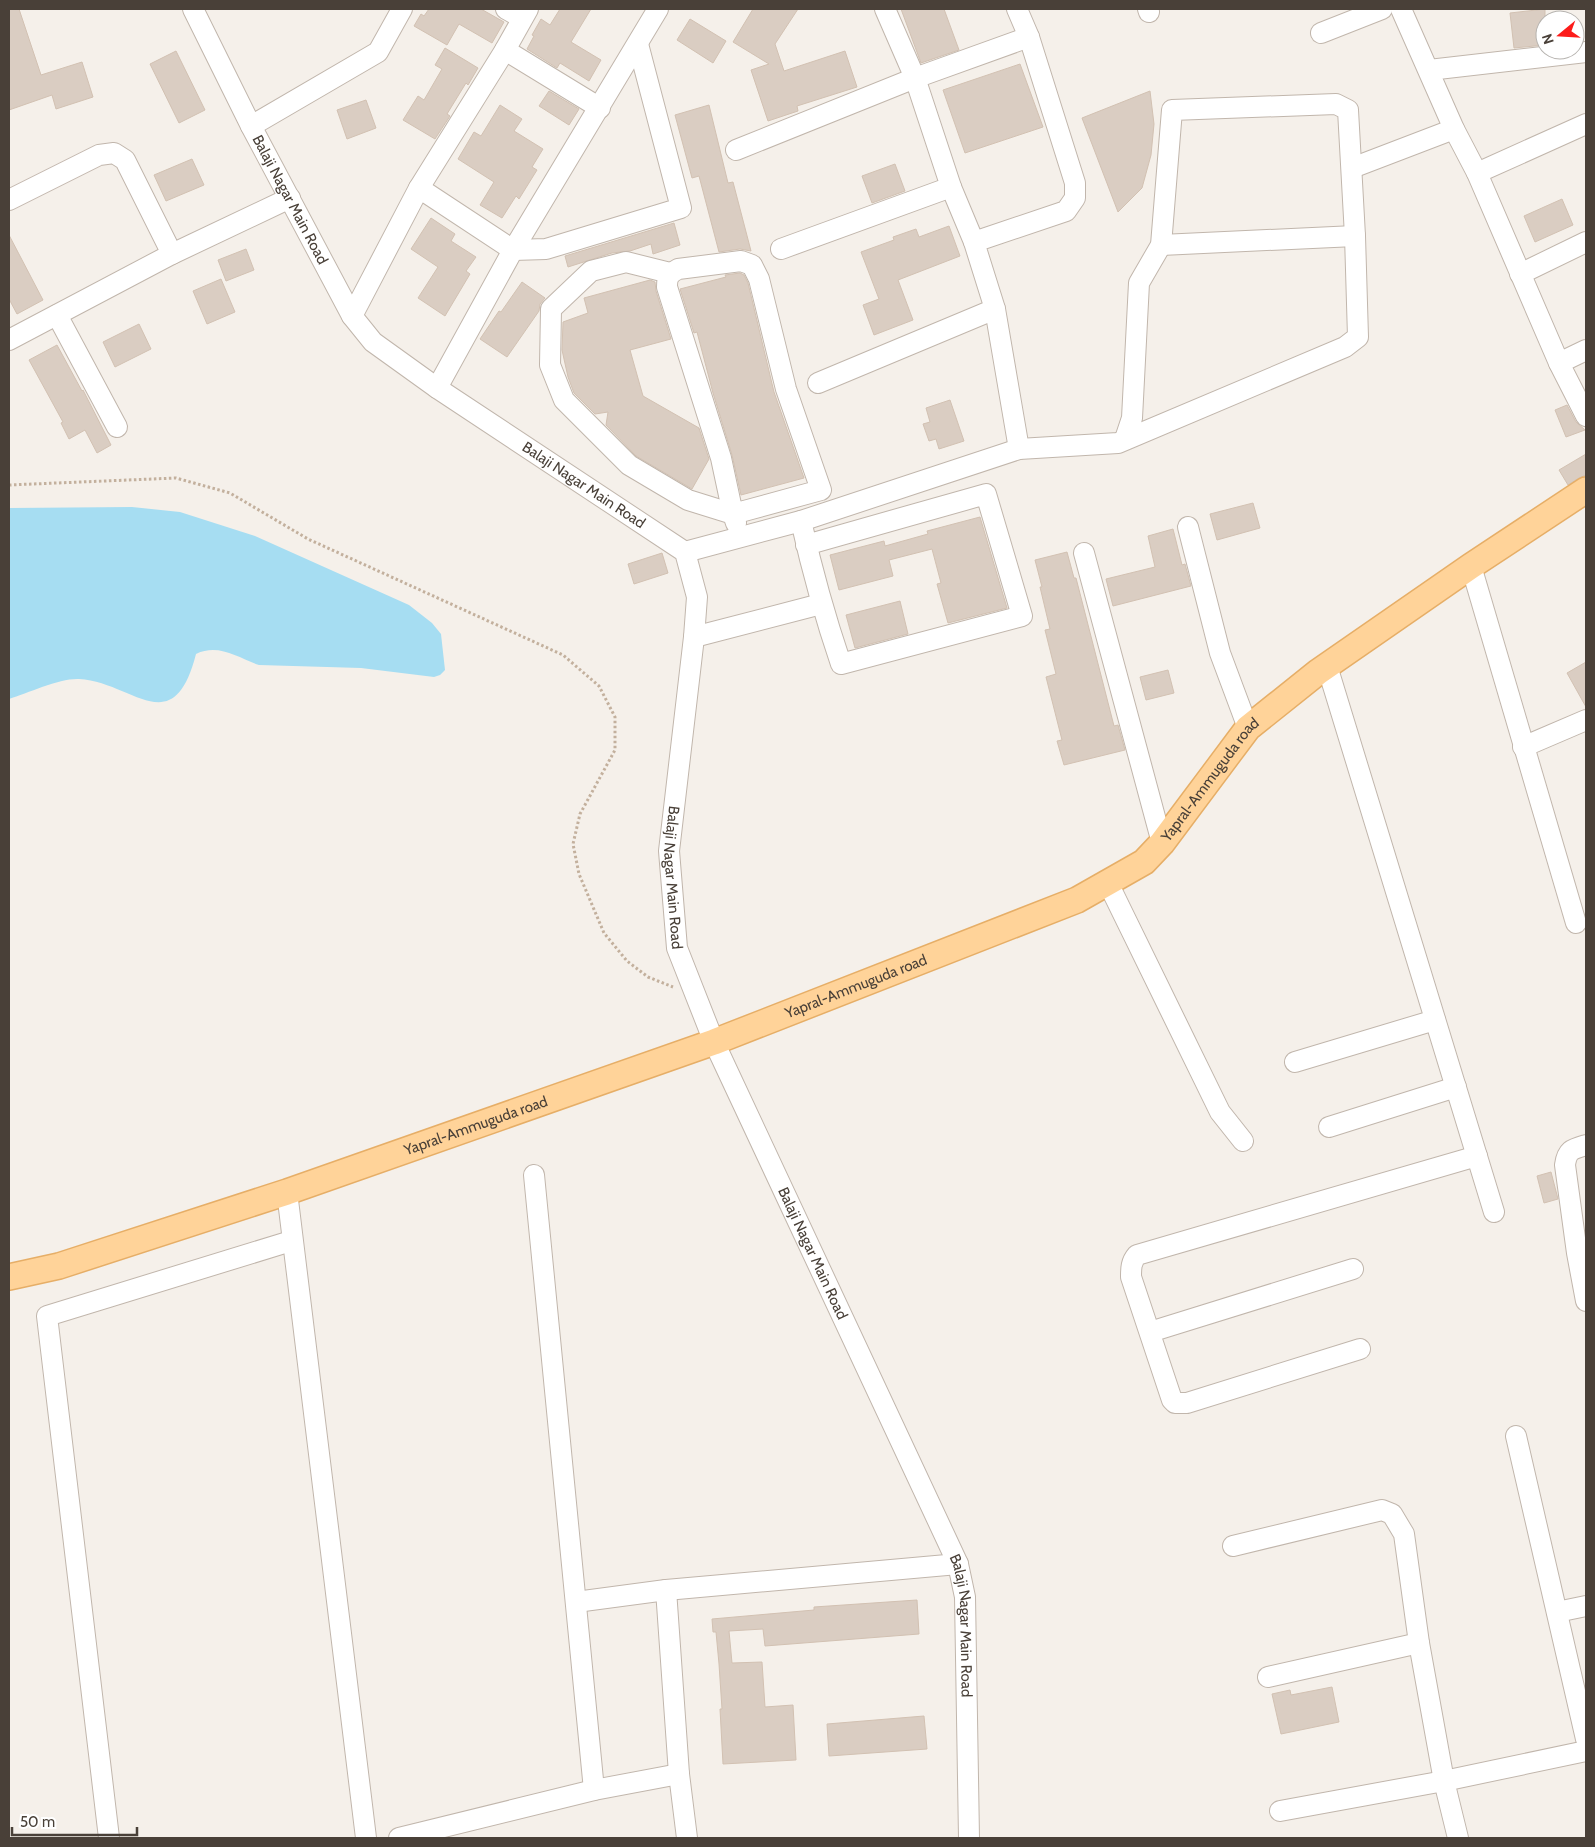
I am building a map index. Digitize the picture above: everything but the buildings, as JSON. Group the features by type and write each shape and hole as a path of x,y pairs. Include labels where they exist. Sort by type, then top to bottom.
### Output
{"main road":[{"name":"Yapral-Ammuguda road","path":"9,1277 59,1266 288,1192 714,1042 1077,900 1144,862 1162,843 1248,728 1326,666 1471,566 1586,490"}],"street":[{"name":"Balaji Nagar Main Road","path":"193,9 251,126 352,316 373,342 437,388 685,552 697,596 669,851 677,948 714,1042 958,1564 965,1597 969,1838"},
{"path":"251,126 378,52 402,9"},
{"path":"437,388 513,250 658,9"},
{"path":"885,9 915,78 952,187 974,242 995,308 1020,450"},
{"path":"974,242 1066,211 1075,198 1075,183 1029,37 1016,9"},
{"path":"1321,33 1382,9"},
{"path":"1401,9 1454,130 1477,173 1559,363 1586,416"},
{"path":"352,316 419,188 505,50 519,12"},
{"path":"736,150 915,78 1029,37"},
{"path":"419,188 513,250 546,249 681,208 638,44"},
{"path":"505,50 600,108"},
{"path":"1429,70 1586,52"},
{"path":"685,552 801,521 1020,450 1118,443 1346,347 1358,337 1348,110 1336,104 1172,110 1162,245 1139,283 1132,418 1126,439"},
{"path":"1477,173 1586,124"},
{"path":"1352,168 1454,130"},
{"path":"9,200 99,155 114,153 125,160 172,254"},
{"path":"782,249 952,187"},
{"path":"9,340 172,254 290,198"},
{"path":"1162,245 1355,236"},
{"path":"1520,274 1586,242"},
{"path":"670,273 626,262 591,271 551,309 550,365 564,400 629,465 688,500 734,514 820,490 786,390 759,279 752,265 741,261 678,269 670,273 666,287 721,458 734,514 740,537"},
{"path":"818,383 995,308"},
{"path":"57,315 117,427"},
{"path":"1559,363 1586,350"},
{"path":"801,521 806,545 821,604 842,664 1022,616 986,494 806,545"},
{"path":"1188,527 1220,653 1248,728"},
{"path":"1084,554 1162,843"},
{"path":"1471,566 1576,923"},
{"path":"694,637 821,604"},
{"path":"1326,666 1494,1212"},
{"path":"1524,747 1586,720"},
{"path":"1108,882 1220,1112 1243,1141"},
{"path":"1295,1062 1435,1020"},
{"path":"1329,1127 1456,1087"},
{"path":"1586,1146 1573,1149 1567,1155 1565,1165 1582,1252 1586,1301"},
{"path":"1360,1349 1181,1404 1175,1403 1172,1400 1132,1276 1131,1266 1137,1255 1477,1156"},
{"path":"534,1175 594,1790"},
{"path":"288,1192 366,1838"},
{"path":"108,1838 46,1316 291,1242"},
{"path":"1150,1332 1353,1269"},
{"path":"1516,1436 1586,1739"},
{"path":"1234,1546 1382,1510 1392,1514 1404,1534 1418,1643 1444,1781 1458,1838"},
{"path":"576,1602 666,1590 958,1564"},
{"path":"666,1590 679,1774 688,1838"},
{"path":"1557,1612 1586,1606"},
{"path":"1268,1676 1418,1643"},
{"path":"1280,1811 1444,1781 1586,1751"},
{"path":"399,1838 594,1790 679,1774"}],"path":[{"path":"9,484 176,478 230,492 308,538 563,655 599,686 615,717 615,750 580,814 573,844 579,874 604,933 627,961 648,977 696,997"}],"water":[{"path":"132,507 180,512 255,536 409,605 432,623 441,634 445,670 440,675 434,677 361,668 259,665 228,653 213,650 196,654 187,681 176,696 163,702 149,701 99,682 79,679 54,683 9,699 9,508"}]}
